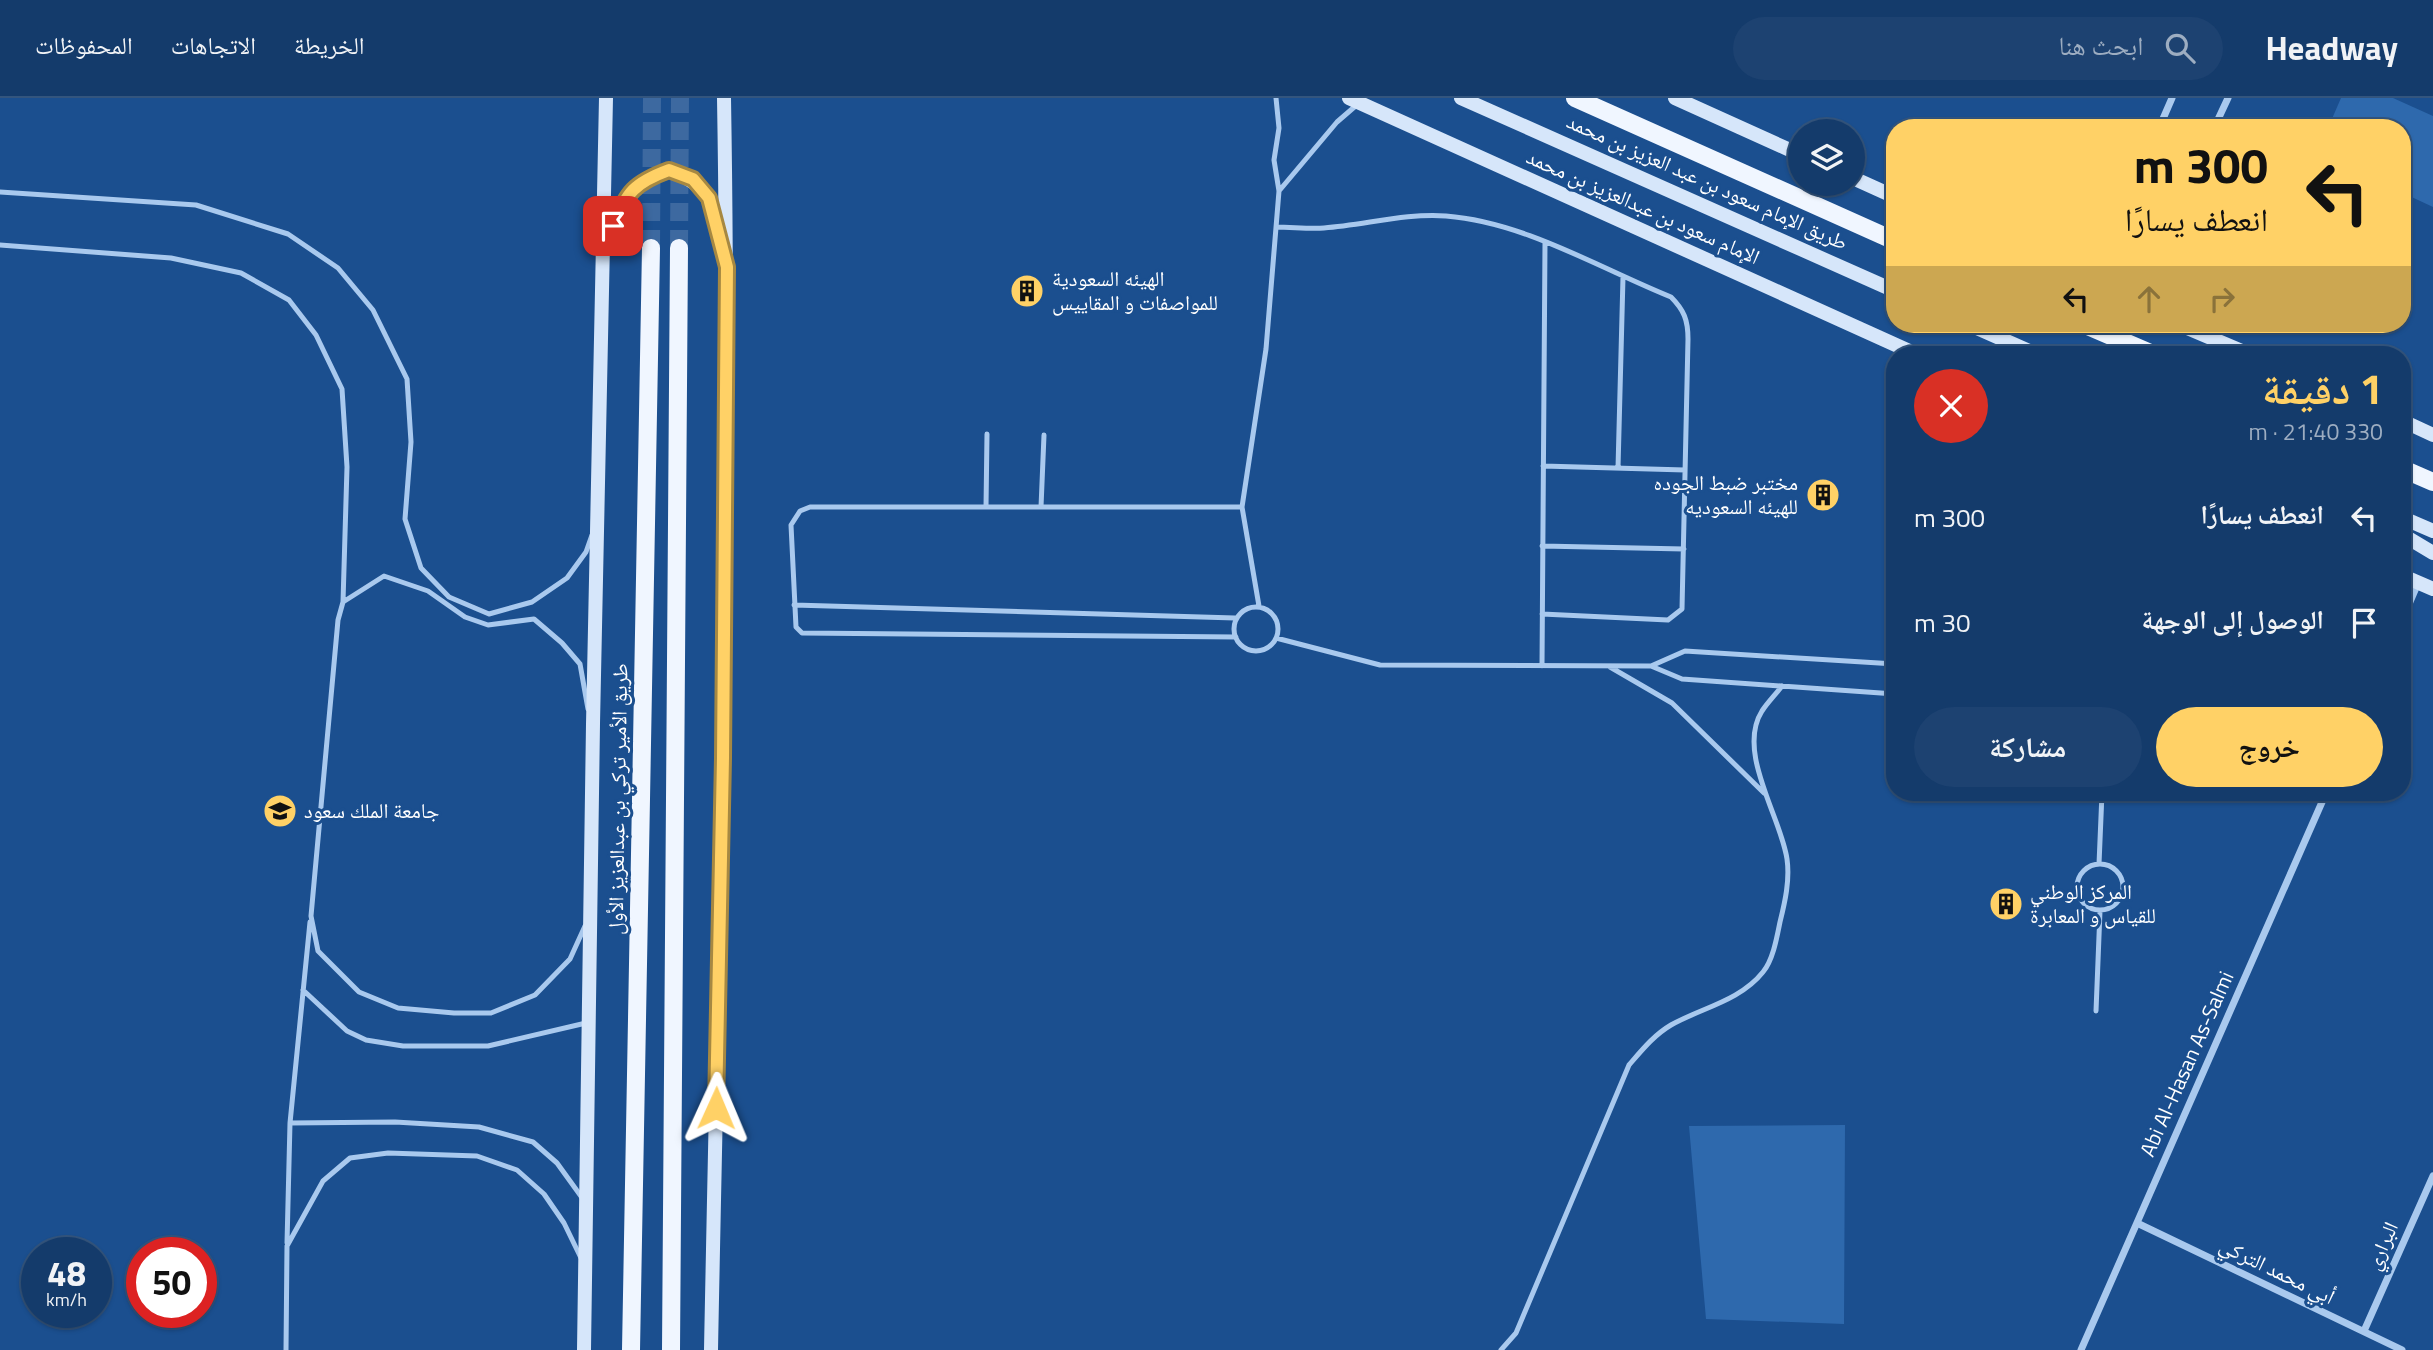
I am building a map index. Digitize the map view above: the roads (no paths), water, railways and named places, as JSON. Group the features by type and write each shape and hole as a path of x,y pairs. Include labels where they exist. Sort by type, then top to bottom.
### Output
{"main road":[{"path":"584,1350 606,98"},
{"path":"711,1350 723,758 727,267 723,98"},
{"name":"طريق الإمام سعود بن عبد العزيز بن محمد","path":"1461,98 1886,287"},
{"name":"طريق الإمام سعود بن عبد العزيز بن محمد","path":"1575,98 1886,237"},
{"path":"1675,98 1788,149"},
{"name":"الإمام سعود بن عبدالعزيز بن محمد","path":"1354,100 1898,346"},
{"path":"604,248 622,204 642,180 669,170 693,179 709,198 727,267"},
{"path":"1865,183 1886,193"},
{"name":"طريق الأمير تركي بن عبدالعزيز الأول","path":"631,1350 651,248"},
{"path":"671,1350 678,248"},
{"path":"1988,333 2018,346"},
{"path":"2105,333 2134,346"},
{"path":"2199,333 2230,346"},
{"path":"2411,425 2433,435"},
{"path":"2411,472 2433,482"},
{"path":"2411,521 2433,531"},
{"path":"2411,541 2433,553"},
{"path":"2411,580 2433,589"}],"street":[{"path":"2163,119 2172,98"},
{"path":"2218,119 2228,98"},
{"path":"2411,599 2418,583"},
{"name":"Abi Al-Hasan As-Salmi","path":"2081,1350 2322,801"},
{"name":"البراري","path":"2364,1331 2433,1176"},
{"name":"أبي محمد التركي","path":"2137,1223 2402,1350"}],"lane":[{"path":"1259,606 1242,508 1266,349 1279,191 1273,160 1279,128 1276,98"},
{"path":"1279,191 1354,100"},
{"path":"0,192 196,205 288,234 338,268 373,310 407,379 411,442 405,519 421,568 449,597 489,614 532,602 566,578 586,552 599,515"},
{"path":"1276,227 1323,228 1404,217 1446,216 1490,223 1545,243 1671,297 1682,308 1688,322 1682,608 1668,620 1542,614"},
{"path":"1542,666 1545,243"},
{"path":"0,245 171,258 241,273 289,300 316,335 342,389 347,467 343,602 338,620 290,1122 286,1350"},
{"path":"1618,468 1623,277"},
{"path":"986,507 987,434"},
{"path":"1041,507 1044,435"},
{"path":"1543,466 1685,470"},
{"path":"1236,637 802,633 796,626 791,525 800,511 810,507 1242,508"},
{"path":"1542,546 1684,549"},
{"path":"343,602 384,576 428,592 465,617 488,625 534,619 562,643 580,664 583,695 593,724"},
{"path":"794,606 1236,618"},
{"path":"1259,606 1271,612 1275,618 1278,625 1276,638 1266,649 1252,651 1240,645 1236,637 1236,618 1245,608 1259,606"},
{"path":"1276,638 1380,665 1651,666 1682,679 1886,693"},
{"path":"1651,666 1685,651 1886,663"},
{"path":"1501,1350 1516,1333 1629,1065 1659,1033 1731,998 1764,972 1777,938 1786,894 1787,860 1775,813 1764,793 1672,703 1607,666"},
{"path":"1764,793 1756,755 1756,733 1761,713 1782,686"},
{"path":"2099,864 2102,801"},
{"path":"2099,864 2106,864 2117,871 2123,884 2121,897 2113,907 2100,911 2087,907 2078,897 2076,884 2082,872 2099,864"},
{"path":"2096,1011 2100,911"},
{"path":"311,916 318,951 359,992 398,1008 491,1013 536,995 570,959 590,913"},
{"path":"303,990 347,1031 366,1040 403,1046 488,1046 589,1023"},
{"path":"290,1122 395,1122 493,1131 533,1142 557,1163 587,1204"},
{"path":"288,1246 323,1181 350,1158 388,1153 477,1156 517,1170 544,1194 564,1223 586,1268"}],"tunnel":[{"path":"651,248 652,98"},
{"path":"679,248 680,98"}],"place":[{"name":"الهيئه السعودية للمواصفات و المقاييس","path":"1027,291"},
{"name":"مختبر ضبط الجوده للهيئه السعوديه","path":"1823,495"},
{"name":"جامعة الملك سعود","path":"280,811"},
{"name":"المركز الوطني للقياس و المعابرة","path":"2006,904"}]}
